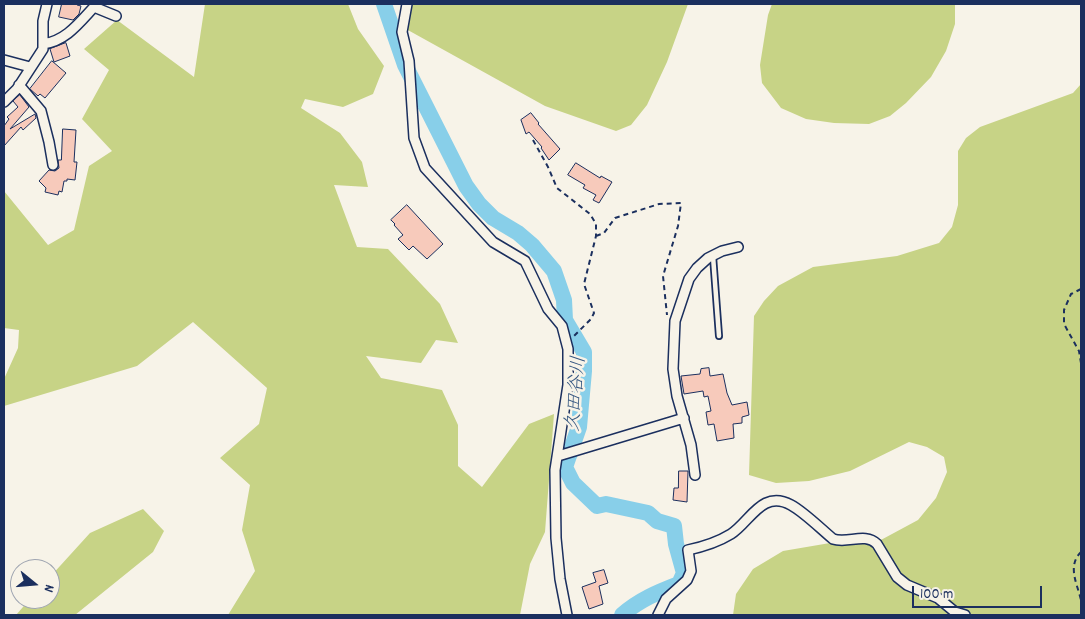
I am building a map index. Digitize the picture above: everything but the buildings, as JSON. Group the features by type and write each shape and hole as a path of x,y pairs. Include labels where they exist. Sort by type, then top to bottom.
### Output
{"street":[{"path":"4,102 19,85 43,49 43,21 48,4"},
{"path":"407,4 402,32 409,61 414,138 425,168 493,242 525,261 548,308 562,326 568,349 568,385 561,455 555,470 556,538 560,579 567,615"},
{"path":"43,44 53,43 64,38 94,7 116,16"},
{"path":"4,60 30,68"},
{"path":"19,85 41,112 53,165"},
{"path":"695,476 691,444 677,396 673,369 675,321 689,279 697,268 722,251 738,247"},
{"path":"561,455 684,418"},
{"path":"658,615 666,599 687,580 691,571 688,550 699,548 730,534 755,510 767,502 776,501 791,504 833,539 840,542 866,538 874,540 897,577 907,585 938,598 955,612 965,615"}],"lane":[{"path":"713,256 719,336"}],"path":[{"path":"533,140 557,188 590,214 596,224 596,236 584,284 594,313 591,319 573,338"},
{"path":"596,236 604,233 615,218 659,204 681,203 678,226 663,276 667,316 675,321"},
{"path":"1081,289 1071,294 1064,310 1064,324 1079,351 1081,363"},
{"path":"1081,552 1074,565 1075,582 1081,600"}],"green space":[{"path":"205,4 348,4 358,29 384,66 373,94 343,107 305,99 301,108 340,133 362,162 368,187 334,185 357,247 388,249 440,304 458,343 436,340 421,363 366,356 381,378 442,390 458,425 458,466 482,487 529,424 554,414 545,532 530,564 520,615 228,615 255,571 242,530 250,485 220,458 259,424 267,388 193,322 137,366 4,406 4,379 18,348 19,330 4,328 4,191 48,245 74,230 89,166 112,151 82,119 109,70 84,49 117,20 194,77"},
{"path":"410,4 688,4 667,62 647,105 631,125 616,131 545,106 406,29"},
{"path":"772,4 955,4 955,24 946,51 931,77 906,103 890,116 869,124 834,123 806,119 781,108 762,83 760,65 768,15"},
{"path":"1081,84 1081,615 733,615 736,594 753,569 783,551 830,543 879,541 918,520 936,498 947,472 944,457 927,447 909,442 850,471 809,481 776,483 749,475 754,316 764,301 778,286 813,267 897,256 939,243 952,227 958,205 958,151 966,138 980,127 1073,93"},
{"path":"143,509 164,531 153,552 75,615 16,615 21,609 60,609 60,566 90,533"}],"waterway":[{"name":"久田谷川","path":"384,4 405,65 466,186 479,204 493,218 518,233 532,245 554,271 564,300 565,320 584,352 579,427 565,467 573,483 597,506 606,504 648,513 657,521 674,526 676,544 684,573 679,584 649,597 622,615"}]}
